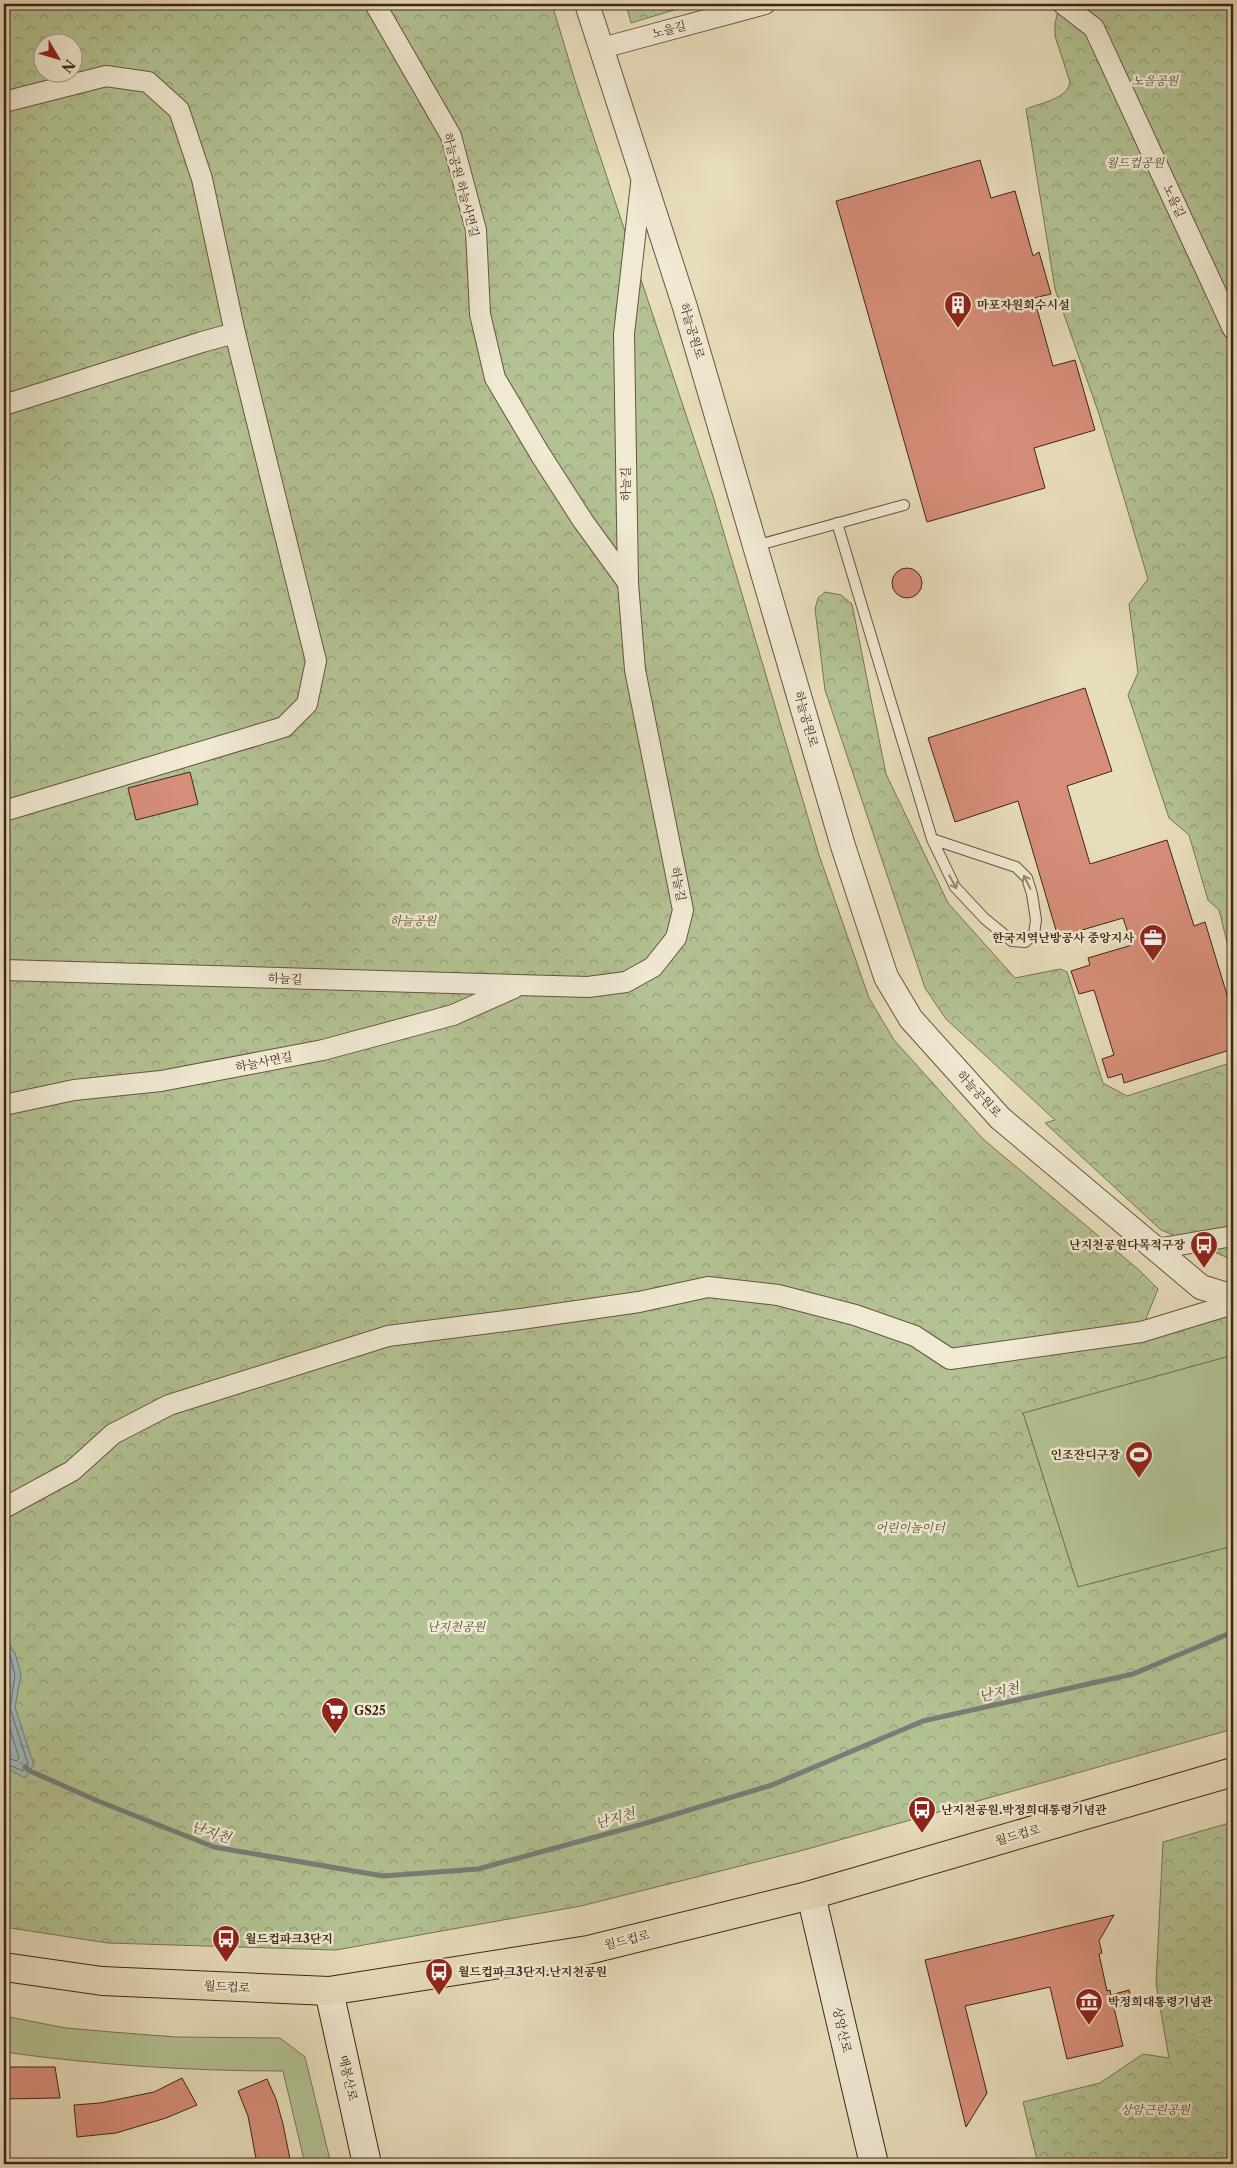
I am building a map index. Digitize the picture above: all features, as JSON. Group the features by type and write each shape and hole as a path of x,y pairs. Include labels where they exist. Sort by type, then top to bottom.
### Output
{"main road":[{"name":"월드컵로","path":"4,1968 102,1981 329,1991 588,1950 810,1895 1233,1772"},
{"name":"상암산로","path":"810,1895 874,2164"},
{"name":"매봉산로","path":"329,1991 367,2164"}],"street":[{"name":"하늘공원 하늘사면길","path":"375,4 451,136 476,230 480,314 495,378 540,454 583,521 628,583"},
{"name":"하늘공원로","path":"588,4 685,307 843,846 886,977 910,1019 1000,1118 1201,1287 1233,1297"},
{"name":"노을길","path":"602,48 765,4"},
{"name":"노을길","path":"1063,4 1094,28 1233,328"},
{"path":"4,102 106,76 148,82 179,110 202,178 235,334 316,661 307,704 284,727 4,811"},
{"name":"하늘길","path":"4,970 588,987 626,982 653,967 676,938 683,910 635,670 628,583 624,334 642,173"},
{"path":"4,406 202,342 235,334"},
{"name":"하늘사면길","path":"4,1105 74,1090 161,1082 323,1050 453,1015 517,986"},
{"path":"1156,1248 1233,1236"},
{"path":"4,1508 72,1471 113,1434 169,1405 388,1336 639,1302 708,1287 778,1295 855,1315 915,1336 950,1360 1141,1332 1233,1304"}],"lane":[{"path":"755,546 904,505"},
{"path":"837,524 932,838 955,887 984,920 1012,941 1025,942 1034,934 1036,920 1032,894 1027,878 1016,867 932,838"}],"green space":[{"name":"하늘공원","path":"4,4 552,4 576,84 713,496 819,855 869,998 894,1040 983,1139 1139,1270 1158,1289 1141,1331 1233,1304 1233,1355 1023,1413 1078,1587 1233,1546 1233,1729 804,1850 581,1906 336,1950 108,1943 4,1927"},
{"path":"626,4 694,4 631,23"},
{"name":"월드컵공원","path":"1060,4 1233,4 1233,966 1219,910 1208,900 1189,835 1169,818 1128,695 1138,673 1129,604 1148,579 1099,414 1055,289 1026,109 1064,93 1070,82 1055,36 1055,23"},
{"path":"825,592 841,595 852,604 886,774 948,903 1015,978 1060,969 1067,972 1103,1083 1127,1096 1233,1062 1233,1260 1161,1230 1045,1123 1055,1120 946,1019 925,988 825,690 815,609 818,598"},
{"name":"인조잔디구장","path":"1233,1355 1233,1546 1078,1587 1023,1413"},
{"name":"상암근린공원","path":"1233,1822 1233,2164 1038,2164 1023,2102 1100,2083 1143,2054 1169,2058 1156,1984 1163,1842"},
{"path":"4,2016 66,2028 112,2032 176,2037 280,2038 305,2057 331,2164 305,2164 283,2071 143,2066 4,2052"}],"water":[{"path":"4,1636 15,1653 21,1675 15,1707 34,1765 25,1778 4,1767"}],"building":[{"name":"마포자원회수시설","path":"980,160 991,198 1015,191 1033,256 1039,252 1051,294 1034,298 1053,366 1075,360 1095,430 1034,448 1045,488 927,522 836,201"},
{"path":"907,568 918,572 922,583 918,594 907,598 896,594 892,583 896,572"},
{"path":"1085,688 1112,771 1067,786 1090,864 1167,840 1194,926 1205,922 1233,1015 1233,1049 1124,1083 1122,1074 1108,1078 1102,1059 1114,1055 1094,990 1079,994 1071,971 1090,965 1088,958 1132,945 1123,918 1058,937 1018,801 955,822 928,738"},
{"path":"190,772 198,804 136,820 128,788"},
{"name":"박정희대통령기념관","path":"1114,1915 1099,1941 1102,1953 1099,1954 1107,1991 1110,1990 1111,1995 1129,1990 1132,2002 1114,2008 1123,2046 1067,2059 1050,1987 965,2006 987,2093 966,2127 925,1960"},
{"path":"4,2067 55,2067 60,2098 4,2099"},
{"path":"182,2078 197,2105 166,2118 116,2133 77,2137 74,2105 100,2103 154,2092"},
{"path":"267,2079 276,2099 291,2164 257,2164 248,2116 238,2091"}],"waterway":[{"name":"난지천","path":"25,1767 30,1771 98,1801 214,1847 383,1876 478,1869 643,1824 772,1785 923,1721 1133,1674 1233,1632"}],"place":[{"name":"마포자원회수시설","path":"958,329"},
{"name":"한국지역난방공사 중앙지사","path":"1153,962"},
{"name":"난지천공원다목적구장","path":"1204,1269"},
{"name":"인조잔디구장","path":"1139,1479"},
{"name":"GS25","path":"335,1735"},
{"name":"난지천공원.박정희대통령기념관","path":"922,1834"},
{"name":"월드컵파크3단지","path":"226,1963"},
{"name":"월드컵파크3단지.난지천공원","path":"439,1996"},
{"name":"박정희대통령기념관","path":"1089,2026"}],"park label":[{"name":"노을공원","path":"1155,81"},
{"name":"어린이놀이터","path":"910,1528"},
{"name":"난지천공원","path":"456,1627"}]}
